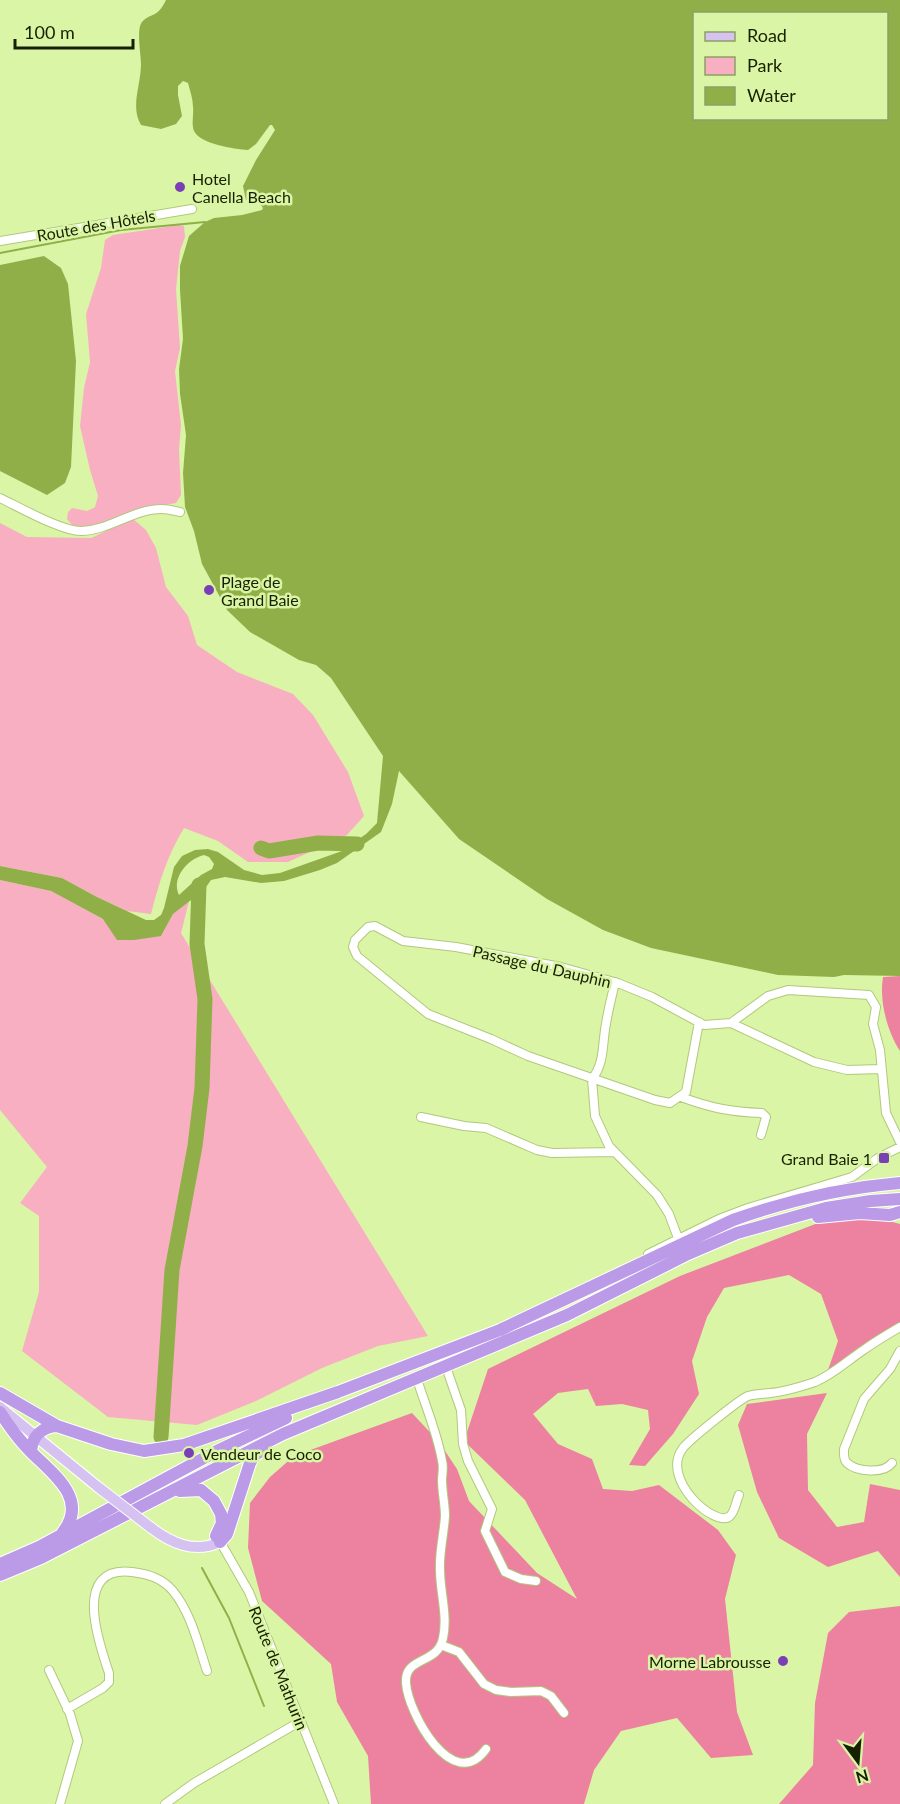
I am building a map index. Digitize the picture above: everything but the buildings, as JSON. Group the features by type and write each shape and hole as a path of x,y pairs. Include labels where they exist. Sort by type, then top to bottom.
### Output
{"highway":[{"path":"3,1400 57,1426 132,1449 159,1450 184,1445 338,1392 500,1330 733,1220 823,1193 900,1183"},
{"path":"0,1575 41,1558 173,1492 239,1455 327,1414 567,1316 688,1254 737,1233 826,1208 900,1199"},
{"path":"769,1223 860,1213 890,1215 900,1212"},
{"path":"0,1564 39,1547 217,1450 338,1392"},
{"path":"0,1412 70,1497 73,1511 63,1533"},
{"path":"218,1539 227,1534 244,1479 254,1456 327,1414"},
{"path":"31,1452 36,1436 46,1428 57,1426"},
{"path":"173,1492 201,1490 212,1497 221,1514 222,1523 218,1539"}],"main road":[{"path":"3,1400 24,1426 98,1487 169,1540 202,1548 218,1539"}],"street":[{"name":"Route des Hôtels","path":"0,241 192,209"},
{"path":"0,498 67,529 80,531 102,528 141,512 162,509 180,512"},
{"name":"Passage du Dauphin","path":"592,1079 528,1056 428,1014 357,956 353,947 355,940 368,927 375,926 403,941 513,957 561,967 615,982 652,997 704,1025 731,1023"},
{"path":"615,982 606,1025 603,1056 592,1079 595,1116 609,1146 657,1195 669,1214 678,1238"},
{"path":"881,1069 847,1070 814,1062 731,1023 768,996 788,990 869,995 876,1008 873,1024 880,1050 886,1113 900,1142"},
{"path":"592,1079 670,1103 686,1092 699,1022"},
{"path":"681,1097 709,1108 762,1113 766,1117 761,1135"},
{"path":"421,1117 486,1128 537,1150 552,1153 614,1152"},
{"path":"442,1353 587,1286 719,1219 852,1177 878,1158 900,1147"},
{"path":"739,1495 733,1512 726,1518 715,1516 699,1506 677,1473 676,1462 684,1448 745,1397 779,1392 814,1382 843,1366 863,1350 900,1327"},
{"path":"892,1463 881,1470 857,1469 846,1463 844,1449 864,1399 890,1369 900,1351"},
{"path":"446,1367 461,1410 463,1444 468,1461 492,1509 485,1531 505,1572 521,1580 536,1581"},
{"path":"417,1379 442,1461 445,1517 440,1557 444,1628 441,1645 435,1654 418,1662 409,1670 406,1686 412,1707 435,1745 449,1759 460,1763 466,1762 481,1756 486,1749"},
{"name":"Route de Mathurin","path":"218,1539 249,1592 334,1804"},
{"path":"67,1709 103,1688 109,1682 109,1673 93,1613 98,1584 108,1575 128,1571 147,1574 161,1580 172,1589 182,1604 207,1671"},
{"path":"441,1645 459,1652 484,1684 496,1690 511,1692 541,1690 551,1696 564,1713"},
{"path":"49,1670 67,1709 78,1741 60,1804"},
{"path":"165,1804 194,1783 301,1721"}],"green space":[{"path":"184,226 185,237 180,251 176,289 180,348 175,371 181,425 179,450 181,495 176,503 137,510 95,526 73,526 67,519 68,512 72,508 87,511 95,507 98,496 80,426 84,388 90,362 86,314 101,268 105,240 113,235"},
{"path":"133,519 146,530 156,548 166,587 188,616 197,645 237,672 293,694 313,715 348,772 364,816 347,835 288,862 248,862 218,841 184,828 164,870 151,914 127,911 62,878 0,866 0,523 27,537 91,538"},
{"path":"0,880 51,891 103,919 161,936 173,914 189,901 181,933 428,1336 378,1346 322,1368 256,1401 197,1425 108,1417 22,1351 39,1292 39,1216 20,1203 47,1167 0,1110"}],"shaded area":[{"path":"900,976 900,1051 885,1015 882,986 883,977"},
{"path":"878,1218 900,1224 900,1325 827,1373 838,1341 821,1294 789,1275 724,1288 707,1317 692,1361 699,1394 673,1434 645,1466 629,1465 650,1429 648,1410 622,1404 596,1406 588,1389 558,1393 533,1414 558,1444 592,1459 603,1489 632,1491 659,1485 718,1530 736,1555 725,1599 737,1712 753,1755 711,1758 677,1718 621,1731 594,1770 584,1804 371,1804 368,1756 337,1702 331,1664 262,1601 248,1548 250,1503 270,1477 294,1456 412,1413 439,1442 457,1469 469,1501 537,1573 577,1599 525,1500 464,1441 488,1369 680,1276 818,1223"},
{"path":"827,1393 807,1434 808,1490 837,1527 864,1522 870,1484 900,1490 900,1577 878,1551 828,1567 779,1538 757,1492 738,1425 747,1404"},
{"path":"900,1606 900,1804 779,1804 813,1765 815,1703 828,1633 849,1612"}],"water":[{"path":"166,0 900,0 900,976 778,975 651,948 603,930 547,899 459,839 399,771 392,804 381,832 337,863 284,881 261,883 225,877 211,880 204,890 173,914 161,936 117,940 103,919 51,891 0,880 0,866 62,878 146,920 154,920 161,915 164,908 174,867 182,856 195,850 208,849 218,852 244,870 262,875 280,873 342,851 377,823 383,756 331,678 316,665 299,660 250,632 227,610 202,564 185,507 183,473 186,435 179,369 183,339 180,266 189,236 205,222 214,218 262,210 260,204 246,200 243,186 275,130 270,125 256,144 248,150 218,145 197,136 193,125 192,98 188,83 183,81 178,86 182,116 176,124 161,129 141,125 136,111 141,72 139,30 142,22 157,13","holes":["204,855 209,857 214,864 212,869 201,875 179,895 177,883 182,870 198,857"]},
{"path":"44,256 61,268 68,284 76,361 71,467 65,483 47,495 0,471 0,265"}],"waterway":[{"path":"0,253 121,230 205,222"},
{"path":"261,848 269,851 318,843 357,844"},
{"path":"161,1437 172,1270 195,1146 202,1088 205,999 197,944 199,885"},
{"path":"202,1568 229,1618 264,1706"}],"place":[{"name":"Hotel Canella Beach","path":"180,187"},
{"name":"Plage de Grand Baie","path":"209,590"},
{"name":"Grand Baie 1","path":"884,1158"},
{"name":"Vendeur de Coco","path":"189,1453"},
{"name":"Morne Labrousse","path":"783,1661"}]}
